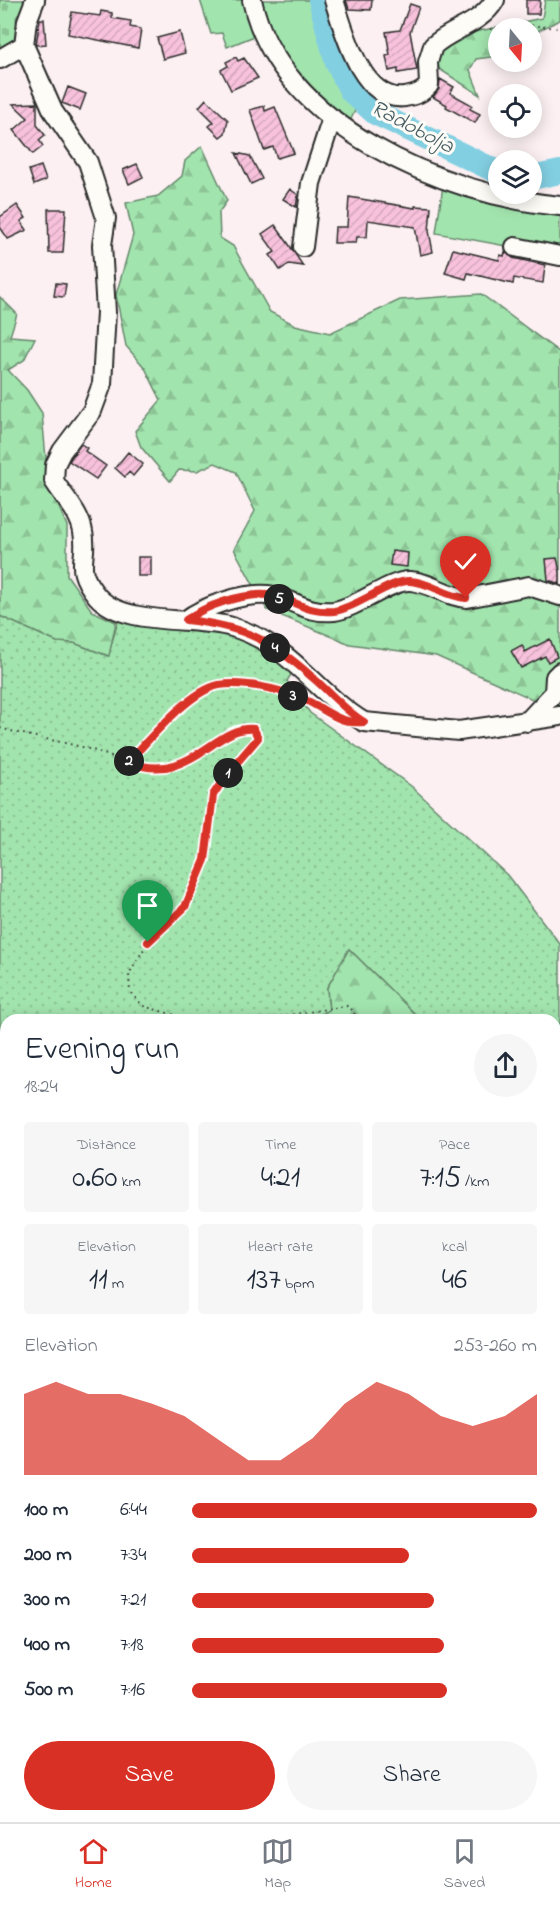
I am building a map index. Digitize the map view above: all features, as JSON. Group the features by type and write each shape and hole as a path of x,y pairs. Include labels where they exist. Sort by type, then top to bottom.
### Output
{"street":[{"path":"35,0 27,21 24,45 53,111 87,162 106,219 102,245 106,312 102,384 92,411 62,451 55,465 54,481 78,517 85,542 81,564 90,586 104,603 130,614 231,626 269,644 297,664 352,715 364,722 459,731 560,716"},
{"path":"252,0 262,33 273,53 289,76 332,118 389,154 454,183 482,193 560,206"},
{"path":"334,0 347,41 369,80 378,91 402,97 418,94 429,85 428,62 433,46 477,20 488,11 495,0"},
{"path":"0,59 24,45"},
{"path":"303,247 310,183 332,118"},
{"path":"515,247 560,256"},
{"path":"186,620 204,607 262,595 275,597 310,610 334,611 403,581 424,583 456,598 529,586 560,596"},
{"path":"527,722 549,701 556,688 556,675 560,672"}],"path":[{"path":"542,26 560,28"},
{"path":"128,762 183,706 218,685 252,686 302,698 319,708"},
{"path":"0,728 82,747 144,768 171,767 194,758 243,728 254,729 258,738 228,773 213,795 205,860 185,907 148,942 129,974 130,992 143,1006 171,1014"},
{"path":"296,1014 347,1006 355,1012 354,1014"}],"green space":[{"path":"0,0 29,0 24,38 0,56"},
{"path":"200,0 311,0 334,71 348,95 358,104 347,128 262,33 227,47 222,33 211,34"},
{"path":"545,0 560,0 560,20 542,29"},
{"path":"488,29 488,57 476,59 470,70 480,95 428,62 429,55 465,34"},
{"path":"202,146 227,201 219,212 220,238 233,246 270,312 295,325 330,333 400,300 481,294 560,353 560,715 555,709 436,656 350,644 267,610 234,549 255,511 236,472 215,463 197,471 179,470 170,481 141,447 135,431 161,400 145,368 126,346 116,295 133,235 126,203 158,196 182,176 185,161"},
{"path":"444,179 488,189 488,204 542,204 542,202 560,206 560,256 436,233"},
{"path":"0,297 17,314 10,336 35,338 24,360 8,370 27,390 42,413 48,482 67,526 67,575 92,611 116,622 109,656 74,643 57,642 0,616"},
{"path":"121,611 246,632 292,673 287,681 310,713 411,786 507,875 560,944 560,1014 415,1014 349,949 327,988 329,1010 322,1014 0,1014 0,616 57,642 74,643 108,656"},
{"path":"349,949 415,1014 322,1014 329,1010 327,988"}],"building":[{"path":"346,0 372,0 371,10 349,9"},
{"path":"526,0 540,0 539,14 526,14"},
{"path":"410,4 419,7 410,32 417,70 398,73 398,69 389,71 386,56 390,55 386,32 400,30"},
{"path":"101,11 112,13 112,18 131,21 130,27 141,29 138,48 68,34 72,12 100,16"},
{"path":"40,19 44,19 46,44 36,45"},
{"path":"180,32 185,53 163,59 157,38"},
{"path":"236,57 238,61 244,58 258,78 231,90 221,70 228,66 226,62"},
{"path":"440,79 454,87 450,93 472,105 470,109 480,114 475,123 433,97 439,89"},
{"path":"68,87 86,94 80,110 62,103"},
{"path":"206,99 228,120 225,133 220,137 209,126 214,122 199,107"},
{"path":"37,103 37,125 45,135 39,140 43,146 33,154 14,130 28,118 13,104"},
{"path":"264,106 265,111 275,107 294,153 277,158 273,147 264,150 250,110"},
{"path":"236,153 250,156 262,179 251,184"},
{"path":"137,164 143,177 129,184 123,170"},
{"path":"41,166 46,180 34,185 29,170"},
{"path":"290,189 298,195 296,207 283,199"},
{"path":"349,197 415,208 415,206 431,207 429,231 433,252 420,255 415,227 368,220 367,237 357,237 356,243 334,243 335,227 347,227"},
{"path":"17,205 26,218 21,221 27,230 8,239 0,227 0,217"},
{"path":"48,209 66,209 63,253 49,253"},
{"path":"275,225 303,266 289,264 280,270 270,255 275,252 262,234"},
{"path":"453,249 499,260 500,255 504,256 505,252 513,258 545,265 543,283 514,278 513,284 468,273 466,279 445,273"},
{"path":"56,283 66,284 64,297 54,296"},
{"path":"81,444 87,448 85,451 106,466 96,479 69,461"},
{"path":"128,452 143,464 133,476 129,472 125,477 115,468"},
{"path":"392,551 408,553 407,567 390,565"},
{"path":"138,557 151,557 151,576 138,576"},
{"path":"557,558 560,584 548,580 546,559"},
{"path":"550,639 557,657 548,662 545,656 521,668 511,651 522,645 525,652"}],"waterway":[{"name":"Radobolja","path":"320,0 337,63 351,91 375,113 488,167"},
{"name":"Radobolja","path":"542,176 560,172"}],"route":[{"path":"148,942 185,907 205,860 213,795 228,773 258,738 254,729 243,728 194,758 171,767 144,768 128,762 183,706 218,685 252,686 302,698 337,718 352,723 364,722 352,715 289,657 269,644 231,626 186,620 204,607 262,595 275,597 300,608 334,611 403,581 424,583 456,598 466,598"}]}
